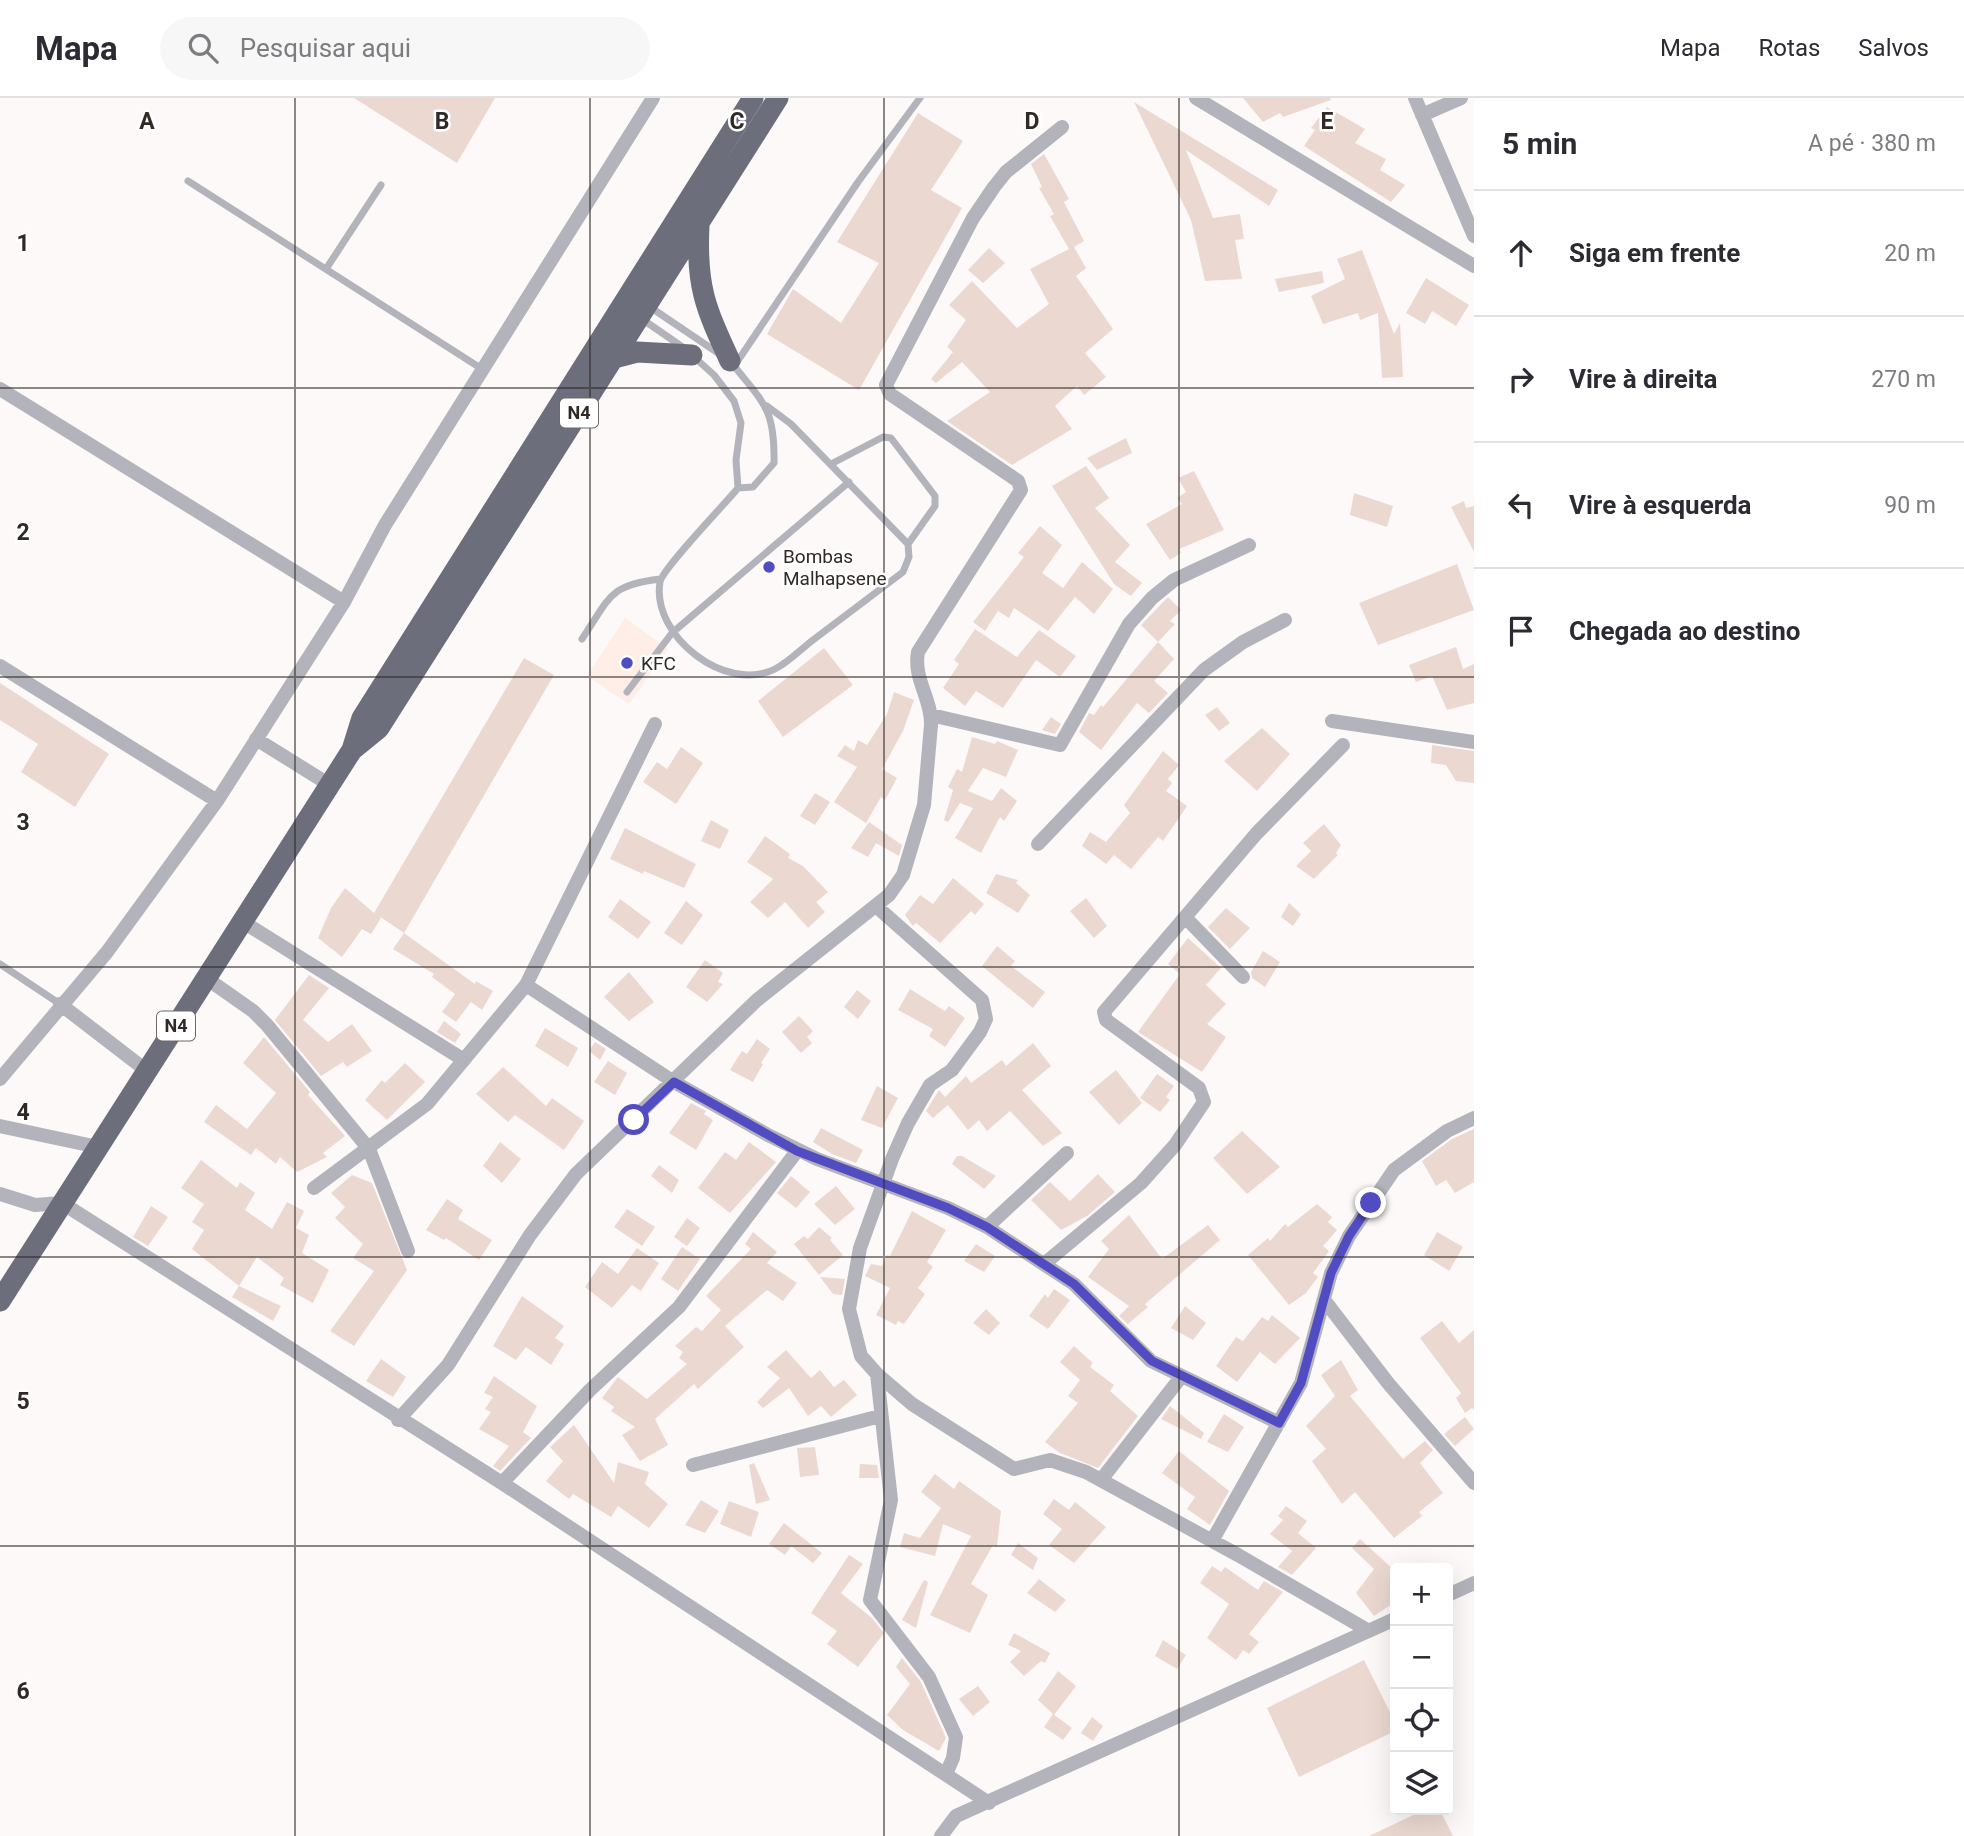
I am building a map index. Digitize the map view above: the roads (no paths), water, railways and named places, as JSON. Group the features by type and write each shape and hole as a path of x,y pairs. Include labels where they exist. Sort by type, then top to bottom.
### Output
{"highway":[{"name":"N4","path":"0,1301 352,750 362,718 753,98"},
{"name":"N4","path":"352,750 379,727 645,312 778,98"},
{"path":"699,223 697,259 701,294 732,364"},
{"path":"614,358 637,352 692,355"}],"street":[{"path":"1195,98 1474,266"},
{"path":"1415,98 1474,236"},
{"path":"1422,115 1461,98"},
{"path":"0,1079 60,1004 107,952 217,801 344,601 385,525 649,100"},
{"path":"398,1420 448,1365 530,1235 576,1174 735,1020 789,971 877,906 903,875 924,805 931,715 915,667 918,652 1016,500 1020,485 890,394 886,385 973,218 993,187 1006,172 1062,127"},
{"path":"0,389 344,601"},
{"path":"931,715 1060,745 1129,624 1152,598 1174,580 1249,545"},
{"path":"1038,844 1204,670 1243,642 1285,620"},
{"path":"0,666 217,801"},
{"path":"1332,721 1474,742"},
{"path":"314,1188 427,1104 526,985 655,724"},
{"path":"256,739 330,785"},
{"path":"1044,1264 1141,1183 1175,1145 1204,1102 1204,1093 1199,1088 1158,1060 1104,1016 1106,1008 1256,834 1343,746"},
{"path":"877,906 982,1000 986,1019 981,1032 951,1070 930,1086 920,1100 860,1248 849,1309 860,1356 912,1405 1014,1469 1050,1460 1101,1480 1369,1632"},
{"path":"1185,916 1243,977"},
{"path":"243,922 464,1060"},
{"path":"206,978 253,1011 267,1025 369,1149 408,1251"},
{"path":"526,985 674,1082 797,1151 948,1208 987,1227 1074,1284 1152,1361 1279,1423"},
{"path":"60,1004 147,1071"},
{"path":"1212,1541 1301,1383 1331,1273 1349,1236 1394,1170 1447,1131 1474,1118"},
{"path":"0,1126 98,1147"},
{"path":"502,1483 590,1391 679,1307 797,1151"},
{"path":"987,1227 1068,1153"},
{"path":"0,1194 35,1205 62,1203 398,1420 502,1483 989,1803"},
{"path":"1325,1301 1388,1383 1474,1483"},
{"path":"877,1374 891,1500 870,1600 929,1676 956,1737 953,1758 946,1774"},
{"path":"1101,1480 1181,1377"},
{"path":"693,1465 880,1416"},
{"path":"1453,1593 1474,1583"},
{"path":"941,1836 956,1816 1390,1622"}],"lane":[{"path":"732,364 858,182 920,98"},
{"path":"188,181 482,369"},
{"path":"326,269 381,185"},
{"path":"624,299 645,312 714,375 734,401 741,423 736,460 738,488 660,579 660,603 672,633 690,653 718,668 747,674 774,670 903,572 909,558 908,544 935,506 935,496 891,438 883,437 831,464"},
{"path":"624,299 732,364 767,406 791,424 908,544"},
{"path":"738,488 753,487 774,463 775,434 767,406"},
{"path":"627,692 672,633 849,482"},
{"path":"582,639 617,589 635,582 660,579"},
{"path":"0,964 60,1004"}],"place":[{"name":"Bombas Malhapsene","path":"769,567"},
{"name":"KFC","path":"627,663"}]}
